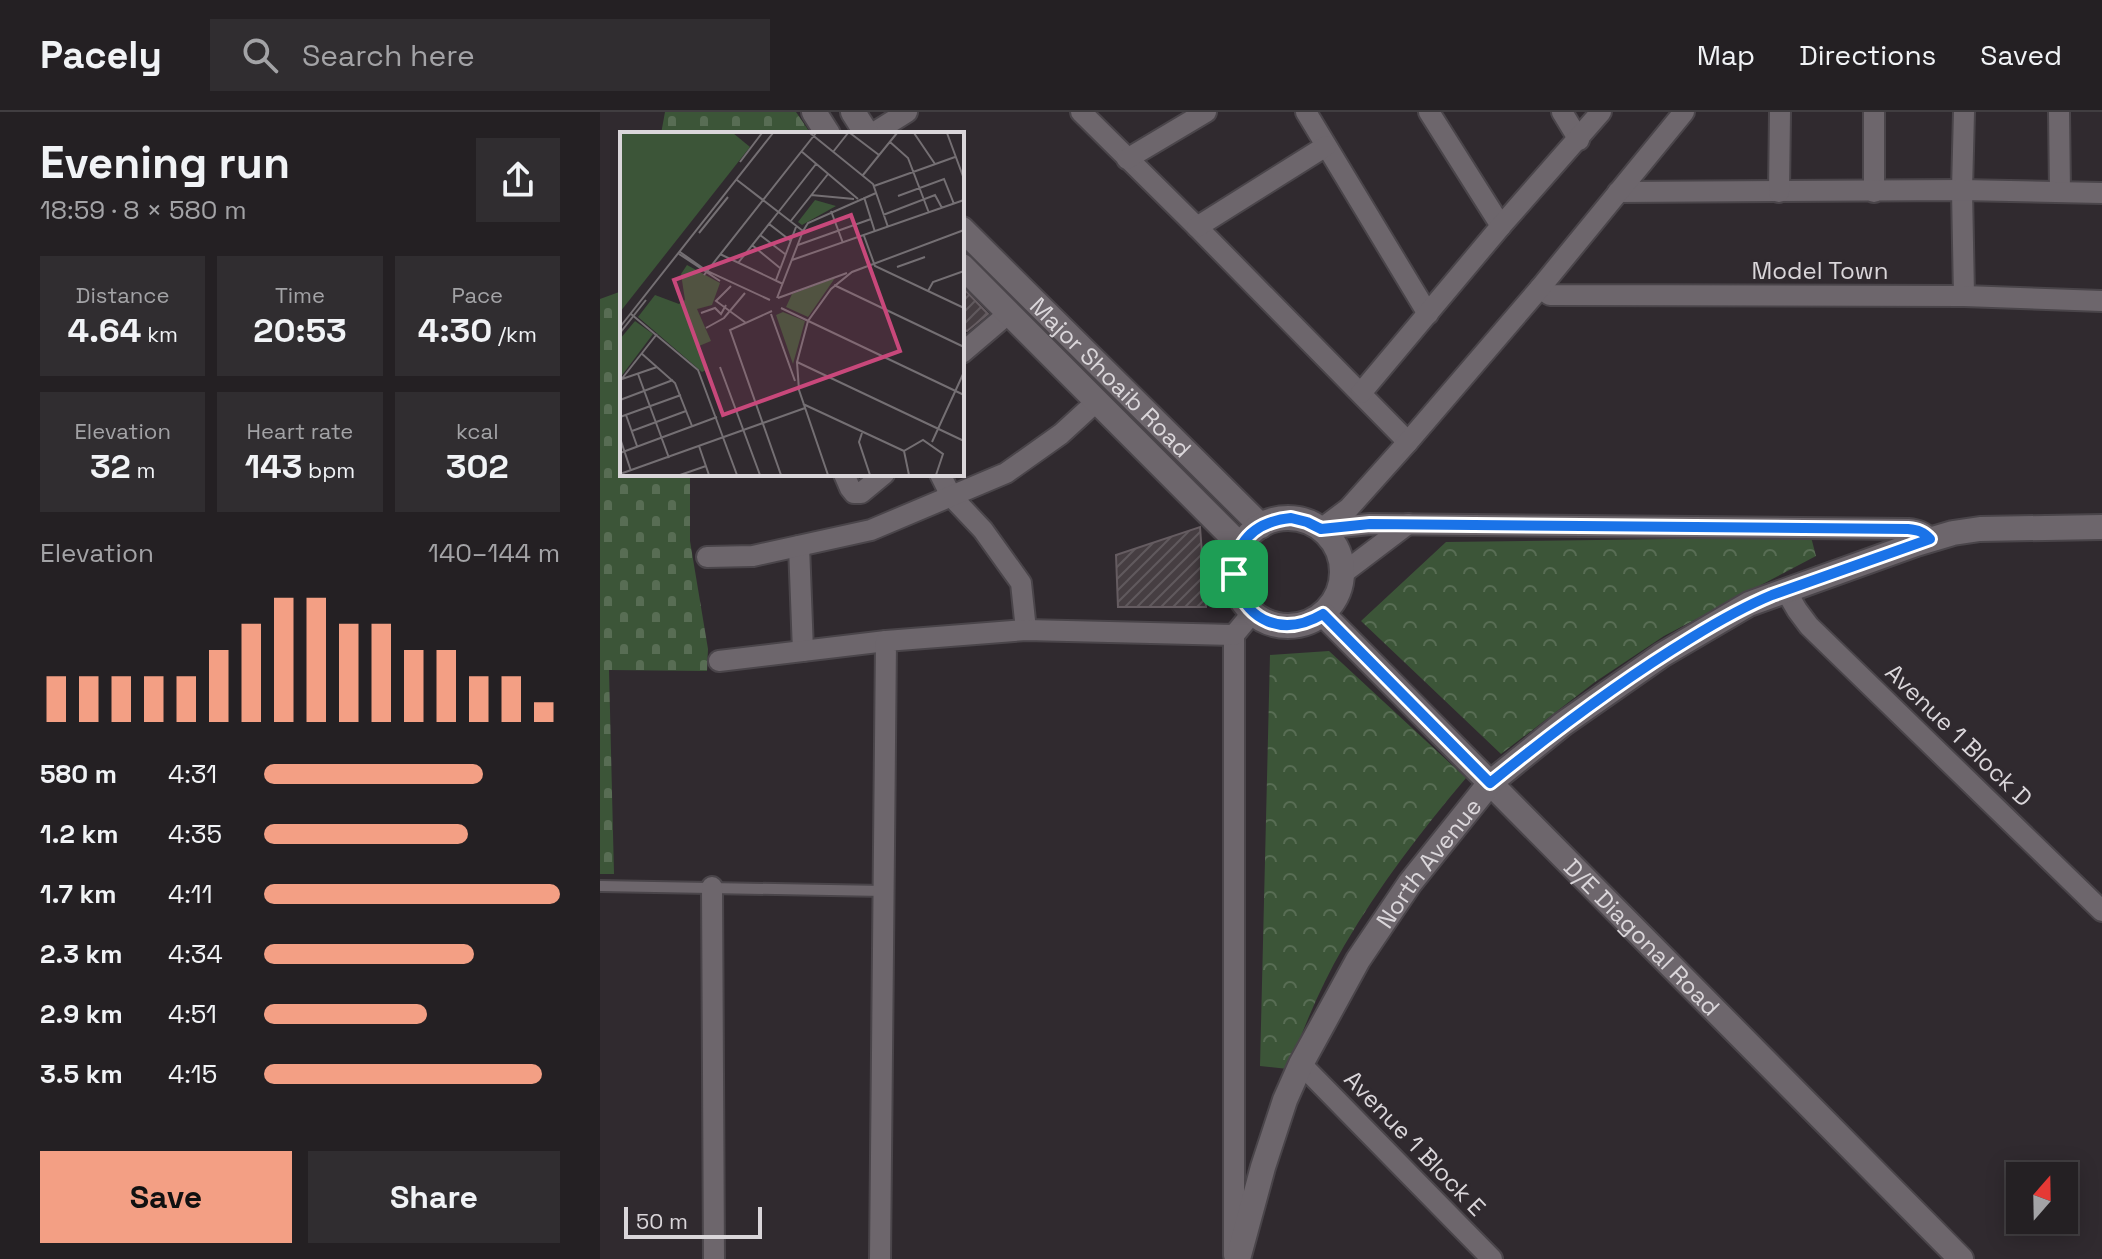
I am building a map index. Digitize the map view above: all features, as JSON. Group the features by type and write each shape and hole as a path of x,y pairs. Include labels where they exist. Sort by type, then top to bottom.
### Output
{"street":[{"path":"814,112 827,132"},
{"path":"853,112 868,132"},
{"path":"873,132 907,112"},
{"path":"1081,112 1408,442"},
{"path":"1127,159 1206,112"},
{"path":"1306,112 1428,314"},
{"path":"1429,112 1501,226"},
{"path":"1562,112 1579,140"},
{"path":"1361,393 1601,112"},
{"path":"1321,529 1349,508 1408,442 1540,288 1684,112"},
{"path":"1779,192 1780,112"},
{"path":"1874,112 1874,192"},
{"path":"1964,112 1964,296"},
{"path":"2059,112 2060,192"},
{"path":"1197,227 1326,146"},
{"path":"1618,192 1962,190 2102,193"},
{"name":"Major Shoaib Road","path":"964,231 1261,526"},
{"name":"Major Shoaib Road","path":"964,268 1241,546"},
{"name":"Model Town","path":"1540,288 1550,295 1964,296 2102,301"},
{"path":"964,351 1009,313"},
{"path":"707,557 753,556 871,530 1006,473 1061,434 1097,401"},
{"path":"845,476 854,493 861,493 882,476"},
{"path":"941,476 951,496 983,530 1021,583 1026,630"},
{"path":"1291,518 1321,529 1333,541 1340,557 1340,589 1333,603 1310,622 1280,625 1265,621 1243,601 1234,574 1236,559 1250,534 1261,526 1291,518"},
{"path":"1321,529 1370,524 1908,529 1918,530 1930,539"},
{"path":"1342,574 1408,524"},
{"name":"North Avenue","path":"1236,1259 1285,1100 1301,1064 1358,960 1410,883 1490,783 1563,724 1662,655 1749,604 1930,539 1980,529 2102,527"},
{"path":"799,546 803,651"},
{"name":"Avenue 1 Block D","path":"1786,591 1809,626 2102,911"},
{"path":"1236,1259 1234,635 1253,612"},
{"name":"D/E Diagonal Road","path":"1323,614 1961,1259"},
{"path":"719,661 886,641 1026,630 1234,635"},
{"path":"880,1259 886,641"},
{"path":"712,887 714,1259"},
{"name":"Avenue 1 Block E","path":"1301,1064 1492,1259"}],"lane":[{"path":"600,886 884,891"}],"green space":[{"path":"665,112 796,112 810,132 661,132"},
{"path":"620,292 620,476 690,476 690,541 708,649 707,671 609,670 614,874 600,874 600,299"},
{"path":"1811,537 1816,556 1664,636 1595,682 1501,754 1361,621 1446,542"},
{"path":"1329,651 1466,778 1401,859 1357,924 1320,991 1288,1069 1260,1066 1270,655"}],"building":[{"path":"964,289 988,314 967,331 964,330"},
{"path":"1200,527 1206,607 1118,607 1116,555"}],"route":[{"path":"1291,518 1321,529 1370,524 1908,529 1918,530 1930,539 1749,604 1662,655 1563,724 1490,783 1323,614 1310,622 1295,625 1265,621 1243,601 1234,574 1241,546 1250,534 1275,520 1291,518"}]}
